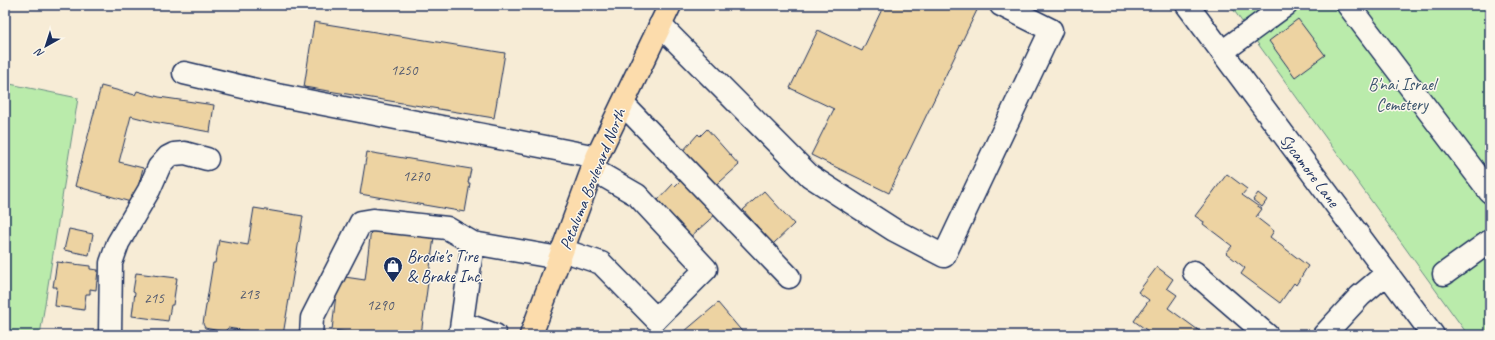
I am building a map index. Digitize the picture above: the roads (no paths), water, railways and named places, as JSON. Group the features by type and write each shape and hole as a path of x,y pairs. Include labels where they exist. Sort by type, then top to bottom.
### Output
{"main road":[{"name":"Petaluma Boulevard North","path":"531,335 595,163 670,5"}],"street":[{"path":"660,25 810,176 894,230 944,256 1051,30 1001,5"},
{"name":"Sycamore Lane","path":"1187,5 1433,335"},
{"path":"1222,52 1286,5"},
{"path":"1348,5 1490,192"},
{"path":"184,73 276,95 595,163 637,195 706,269 656,319 601,263 561,254 473,243 447,228 373,220 361,222 312,318 311,335"},
{"path":"623,104 789,277"},
{"path":"110,335 111,263 118,243 149,190 159,167 168,157 174,154 184,153 207,159"},
{"path":"1444,274 1490,241"},
{"path":"473,243 461,329 495,335"},
{"path":"1194,272 1267,335"},
{"path":"1324,335 1360,296 1387,273"}],"place":[{"name":"Brodie's Tire & Brake Inc.","path":"393,283"}],"park label":[{"name":"B'nai Israel Cemetery","path":"1402,94"}]}
